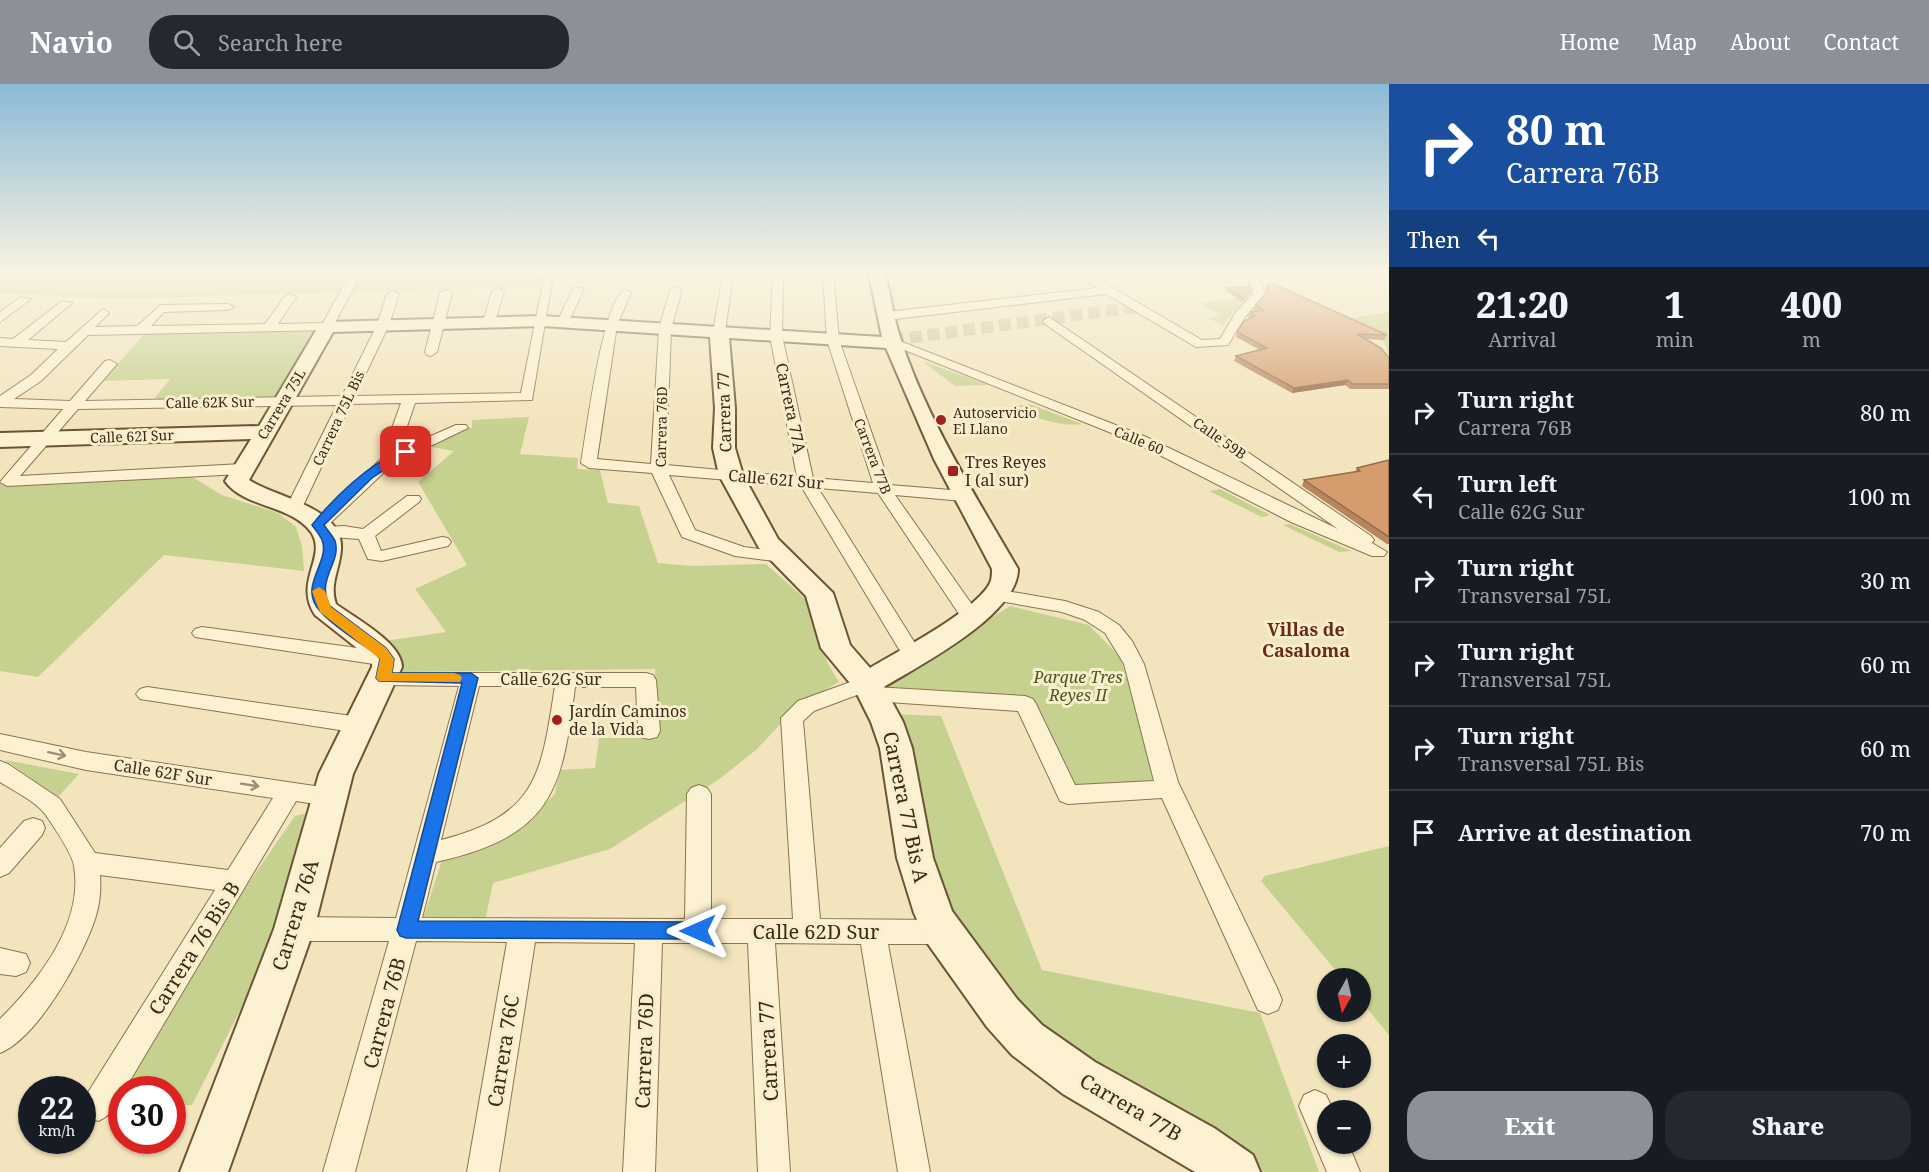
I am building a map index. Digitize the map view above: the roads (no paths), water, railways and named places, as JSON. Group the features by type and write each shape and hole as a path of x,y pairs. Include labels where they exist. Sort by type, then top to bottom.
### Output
{"street":[{"path":"16,343 39,325"},
{"path":"0,403 7,393 36,378 91,325"},
{"path":"140,330 145,325"},
{"path":"210,329 213,325"},
{"name":"Carrera 75L Bis","path":"294,508 305,490 345,400 383,325"},
{"path":"84,331 395,325"},
{"path":"431,352 438,325"},
{"name":"Calle 62K Sur","path":"0,403 74,405 528,397 541,325"},
{"path":"607,325 893,343"},
{"name":"Calle 62I Sur","path":"611,325 590,463 963,496"},
{"name":"Carrera 76D","path":"666,325 658,469 688,533 741,552 783,557"},
{"name":"Carrera 77","path":"720,325 725,408 724,448 731,475 758,528 819,593 836,648 870,688"},
{"name":"Carrera 77A","path":"776,325 776,336 806,482 913,656"},
{"name":"Carrera 77B","path":"832,325 833,340 882,489 970,616"},
{"path":"807,931 792,718 806,706 870,688 970,616 995,595 1003,585 1005,569 963,496 922,413 893,343 889,325"},
{"name":"Calle 59B","path":"1054,325 1372,544 1384,555"},
{"path":"1167,325 1200,344 1224,342 1234,325"},
{"name":"Carrera 75L","path":"239,475 327,327"},
{"path":"0,342 68,346"},
{"name":"Calle 60","path":"893,343 1139,439 1297,518 1384,555"},
{"path":"110,364 8,481 239,475 242,488 294,508 321,529 329,551 319,580 320,600 325,609 373,644 385,668"},
{"path":"388,461 409,399"},
{"path":"321,529 368,476 388,461 461,428"},
{"name":"Calle 62I Sur","path":"0,440 264,432"},
{"path":"321,529 366,535 413,500"},
{"path":"366,535 374,555 388,556 442,542"},
{"path":"995,595 1065,607 1092,615 1112,629 1125,645 1134,664 1144,708 1169,789 1268,1000"},
{"name":"Calle 62G Sur","path":"202,633 385,668 471,678 646,680 649,731"},
{"name":"Carrera 76A","path":"204,1172 294,929 328,797 385,668"},
{"name":"Carrera 76B","path":"339,1172 406,930 471,678"},
{"path":"426,854 477,841 534,803 544,787 551,765 566,679"},
{"path":"870,688 1025,704 1068,795 1169,789"},
{"name":"Carrera 77 Bis A","path":"870,688 896,748 915,858 927,897 942,932 1002,1013 1027,1040"},
{"path":"147,694 359,724"},
{"name":"Calle 62F Sur","path":"0,742 86,761 328,797"},
{"path":"0,770 52,806 87,863 87,897 69,952 59,969 0,1039"},
{"name":"Carrera 76 Bis B","path":"98,1105 290,791"},
{"path":"698,931 699,794"},
{"path":"0,866 33,828"},
{"path":"87,863 235,882"},
{"name":"Calle 62D Sur","path":"294,929 942,932"},
{"name":"Carrera 76C","path":"483,1172 523,930"},
{"name":"Carrera 76D","path":"639,1172 649,930"},
{"name":"Carrera 77","path":"761,931 774,1172"},
{"path":"872,931 914,1172"},
{"name":"Carrera 77B","path":"1027,1040 1079,1078 1189,1140 1236,1172"},
{"path":"1315,1106 1317,1110"},
{"path":"1336,1154 1344,1172"}],"tunnel":[{"path":"892,340 1005,325"}],"place":[{"name":"Autoservicio El Llano","path":"941,420"},
{"name":"Tres Reyes I (al sur)","path":"953,471"},
{"name":"Jardín Caminos de la Vida","path":"557,720"}],"district":[{"name":"Villas de Casaloma","path":"1306,639"}],"park label":[{"name":"Parque Tres Reyes II","path":"1078,686"}]}
